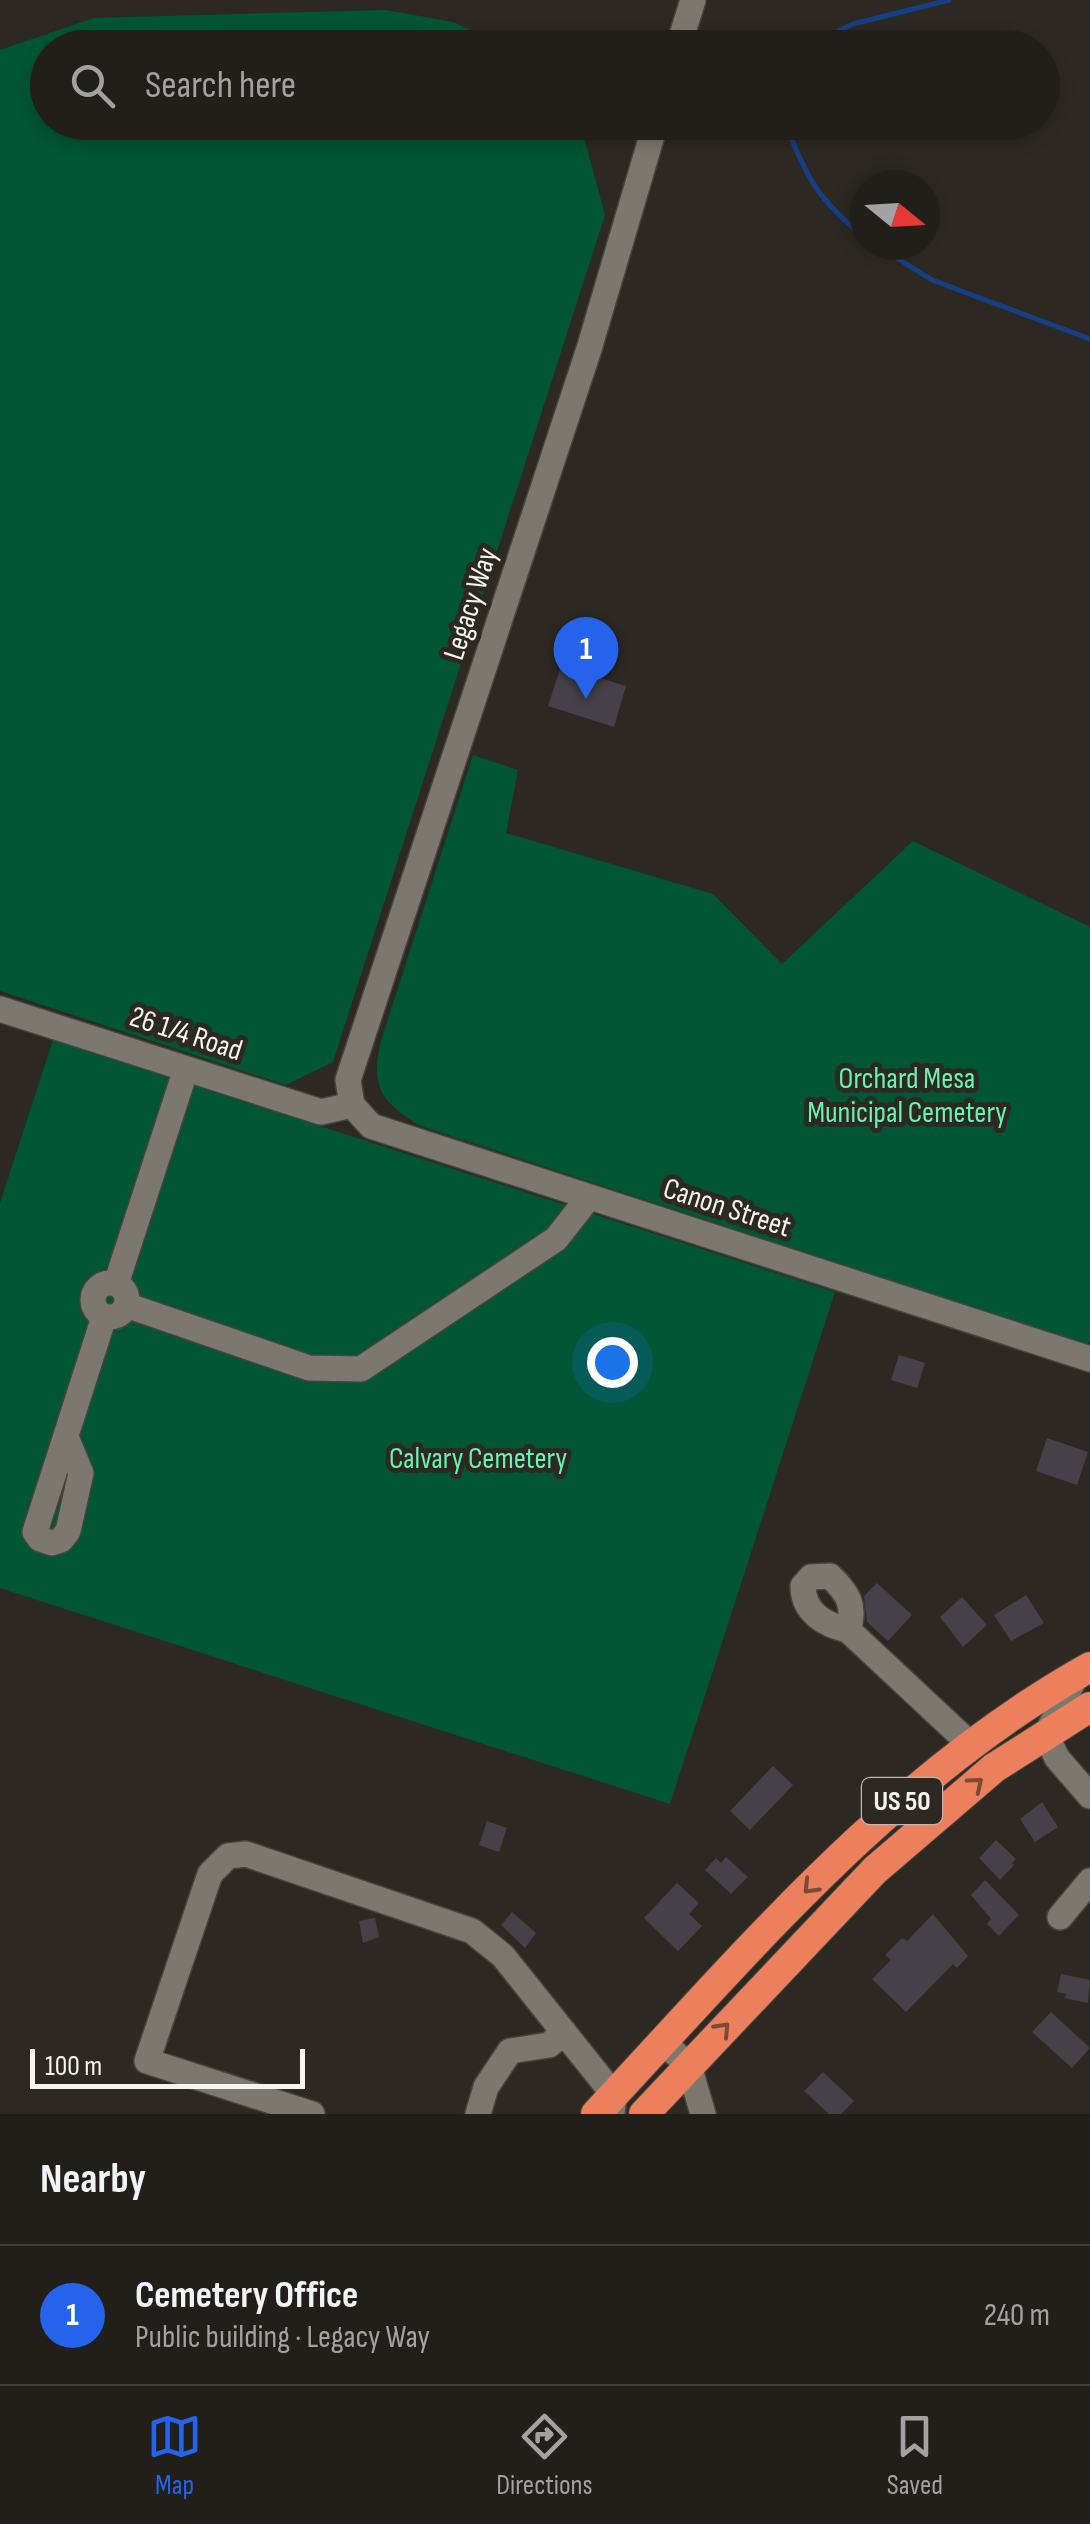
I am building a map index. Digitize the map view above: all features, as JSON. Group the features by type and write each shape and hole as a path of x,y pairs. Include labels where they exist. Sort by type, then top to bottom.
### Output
{"highway":[{"name":"US 50","path":"607,2108 663,2042 850,1845 970,1744 1083,1671"},
{"name":"US 50","path":"644,2114 874,1870 994,1768 1090,1707"}],"street":[{"path":"684,30 693,0"},
{"name":"Legacy Way","path":"352,1106 348,1080 588,350 651,140"},
{"name":"26 1/4 Road","path":"0,1009 321,1112 352,1106"},
{"path":"66,1437 115,1302 186,1068"},
{"name":"Canon Street","path":"352,1106 372,1126 1090,1359"},
{"path":"115,1302 309,1368 361,1369 556,1239 589,1197"},
{"path":"848,1630 970,1744"},
{"path":"1083,1671 1046,1735 1057,1758 1090,1796"},
{"path":"850,1845 874,1870"},
{"path":"312,2114 146,2061 210,1874 228,1856 246,1854 472,1931 504,1956 564,2032 607,2108"},
{"path":"1060,1917 1090,1881"},
{"path":"478,2114 486,2087 510,2051 549,2045 564,2032"},
{"path":"663,2042 689,2066 703,2114"}],"green space":[{"path":"386,10 453,22 471,30 59,30 94,18"},
{"path":"30,40 30,140 585,140 605,215 333,1062 286,1085 0,991 0,50"},
{"name":"Orchard Mesa Municipal Cemetery","path":"473,755 518,770 506,833 713,894 782,964 913,841 1090,927 1090,1342 1085,1345 418,1125 396,1109 379,1083 380,1044"},
{"name":"Calvary Cemetery","path":"53,1040 835,1292 670,1804 0,1588 0,1203"}],"building":[{"path":"561,666 626,686 614,727 548,706"},
{"path":"899,1355 925,1363 917,1388 891,1380"},
{"path":"1047,1438 1088,1452 1077,1485 1036,1471"},
{"path":"877,1583 912,1615 888,1641 867,1622 864,1596"},
{"path":"1026,1595 1044,1623 1011,1641 994,1615"},
{"path":"962,1597 987,1625 963,1647 940,1617"},
{"path":"773,1766 793,1785 750,1830 730,1811"},
{"path":"1042,1802 1058,1827 1035,1842 1020,1819"},
{"path":"487,1821 507,1828 499,1852 479,1845"},
{"path":"996,1840 1016,1859 1000,1880 979,1858"},
{"path":"726,1857 748,1877 731,1894 705,1870 716,1858 721,1863"},
{"path":"985,1880 1019,1915 999,1936 987,1924 991,1919 971,1895"},
{"path":"677,1883 699,1903 689,1914 702,1926 678,1951 644,1918"},
{"path":"512,1912 536,1933 525,1948 501,1925"},
{"path":"933,1914 968,1956 957,1968 953,1964 906,2012 872,1979 891,1960 885,1955 902,1938 907,1941"},
{"path":"375,1918 379,1937 363,1943 359,1921"},
{"path":"1061,1974 1090,1980 1088,2003 1064,1998 1067,1994 1057,1992"},
{"path":"1051,2012 1090,2048 1072,2068 1032,2032"},
{"path":"823,2072 854,2101 841,2114 829,2114 804,2091"}],"waterway":[{"path":"840,30 949,0"},
{"path":"792,140 815,186 850,224"},
{"path":"900,260 932,280 1090,339"}],"place":[{"name":"Cemetery Office","path":"586,699"}]}
